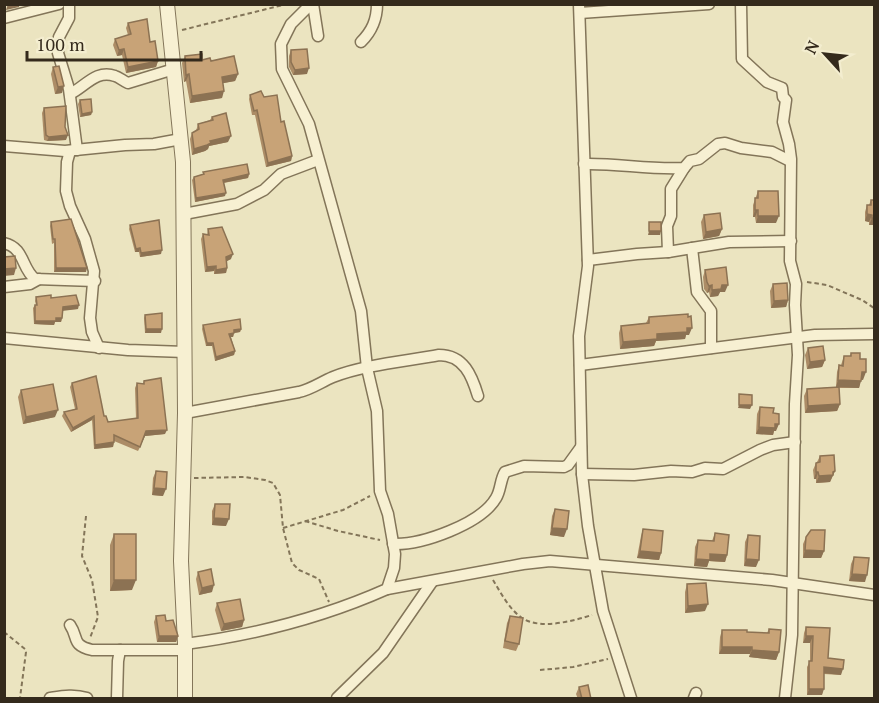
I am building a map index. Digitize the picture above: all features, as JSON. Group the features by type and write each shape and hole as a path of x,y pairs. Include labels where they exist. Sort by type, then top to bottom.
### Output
{"street":[{"path":"4,18 59,4"},
{"path":"69,4 69,18 59,37 58,53 70,94 73,150 67,162 66,191 70,206 85,239 94,271 90,325 99,348"},
{"path":"167,4 181,139 184,214 185,413 181,561 185,699"},
{"path":"312,4 318,36"},
{"path":"312,4 291,24 281,44 280,53 284,77 309,124 361,311 368,360 367,368 377,411 380,491 388,514 393,544 394,568 387,589"},
{"path":"361,42 372,29 377,4"},
{"path":"631,699 603,611 582,474 579,336 588,260 579,9 709,4"},
{"path":"741,4 742,60 766,82 782,88 783,97 786,100 783,122 789,144 790,261 796,280 798,355 792,635 785,699"},
{"path":"70,94 96,76 114,75 128,83 174,69"},
{"path":"4,146 73,150 154,144 181,139"},
{"path":"668,252 667,226 671,216 671,189 691,160 699,159 718,144 725,143 741,148 772,152 790,161"},
{"path":"184,214 237,204 264,190 281,174 318,160"},
{"path":"584,164 606,163 618,166 684,168"},
{"path":"588,260 668,252 729,242 791,241"},
{"path":"4,243 10,244 20,252 28,271 35,279 94,281"},
{"path":"692,248 697,292 711,311 711,348"},
{"path":"4,287 30,284 39,279"},
{"path":"580,365 830,334 874,334"},
{"path":"4,338 99,348 185,352"},
{"path":"782,340 798,355"},
{"path":"185,413 310,389 332,378 367,368 439,355 449,355 458,360 471,375 478,396"},
{"path":"582,474 634,475 671,471 692,472 705,468 723,469 772,445 795,442"},
{"path":"393,544 411,543 435,537 472,521 494,501 505,472 524,466 564,467 568,465 580,447"},
{"path":"70,625 76,642 85,648 120,650 185,647 260,631 351,605 387,589 550,561 792,582 874,595"},
{"path":"337,699 383,653 432,582"},
{"path":"117,699 120,650"},
{"path":"50,699 78,696 87,699"}],"path":[{"path":"170,33 287,4"},
{"path":"796,280 827,285 862,300 874,308"},
{"path":"183,478 245,477 273,483 280,495 283,528 295,567 319,579 332,610"},
{"path":"283,528 343,510 380,491"},
{"path":"85,648 98,617 92,580 82,556 86,516"},
{"path":"305,521 393,544"},
{"path":"489,570 513,610 524,620 548,623 573,620 603,611"},
{"path":"4,633 26,652 20,699"},
{"path":"540,670 573,667 617,657"}],"building":[{"path":"147,19 150,42 155,41 158,61 128,67 124,49 119,50 115,39 131,34 128,23"},
{"path":"307,49 309,68 295,70 291,62 291,50"},
{"path":"202,54 202,60 210,58 211,61 234,56 238,74 222,77 224,91 192,96 189,74 186,75 185,56"},
{"path":"59,66 64,86 58,87 53,67"},
{"path":"261,91 264,97 277,95 281,122 284,121 292,156 268,163 257,110 254,111 250,95"},
{"path":"91,99 92,112 82,114 80,100"},
{"path":"66,106 65,127 68,135 49,137 46,135 44,108"},
{"path":"226,113 231,136 210,141 211,143 207,145 194,149 192,133 199,129 198,124"},
{"path":"247,164 249,174 223,180 226,193 196,198 194,177 204,174 203,172"},
{"path":"758,191 778,191 779,216 758,216 758,210 755,210 755,198 758,198"},
{"path":"871,200 874,200 874,218 867,214 867,205 871,205"},
{"path":"720,213 722,229 706,232 704,215"},
{"path":"71,219 87,268 56,268 55,239 53,239 51,222"},
{"path":"159,220 162,250 141,253 140,248 136,249 130,225"},
{"path":"649,222 661,222 661,231 649,231"},
{"path":"222,227 233,254 226,257 227,268 216,270 216,266 207,267 203,234 209,235 208,229"},
{"path":"15,256 16,268 4,269 4,257"},
{"path":"726,267 728,285 712,290 712,285 709,286 707,282 705,270"},
{"path":"787,283 788,300 774,301 773,284"},
{"path":"51,295 51,298 76,295 79,305 63,307 62,318 56,318 56,321 35,321 36,297"},
{"path":"162,313 162,329 146,329 145,315"},
{"path":"688,314 688,317 691,316 692,328 687,328 687,332 657,334 657,339 623,342 621,326 649,323 649,317"},
{"path":"240,319 241,329 229,334 235,351 216,357 213,343 207,343 203,325"},
{"path":"823,346 825,360 810,362 808,348"},
{"path":"851,353 860,353 860,359 866,359 866,372 862,372 861,381 838,380 839,365 843,366 844,356 851,356"},
{"path":"96,376 104,416 108,422 138,418 137,383 144,384 144,381 161,378 167,430 146,431 140,447 114,435 114,442 95,445 94,416 73,428 64,412 77,409 72,383"},
{"path":"53,384 58,410 26,417 21,390"},
{"path":"839,387 840,404 808,406 807,389"},
{"path":"739,394 752,395 752,405 739,405"},
{"path":"760,407 774,408 773,413 779,414 779,424 775,424 775,428 759,427"},
{"path":"834,455 833,475 819,476 816,472 816,463 820,462 820,456"},
{"path":"156,471 167,472 166,489 154,488"},
{"path":"215,504 230,504 229,519 214,518"},
{"path":"555,509 569,511 567,529 552,528"},
{"path":"643,529 663,531 661,553 640,551"},
{"path":"811,530 825,530 824,551 805,550 806,537"},
{"path":"715,533 729,535 727,555 710,554 710,560 696,559 698,540 714,541"},
{"path":"114,534 136,534 136,580 114,580"},
{"path":"748,535 760,536 759,560 746,559"},
{"path":"854,557 869,558 867,575 852,574"},
{"path":"211,569 214,585 202,588 198,572"},
{"path":"706,583 708,604 688,606 687,584"},
{"path":"240,599 244,620 224,624 217,603"},
{"path":"165,615 166,621 173,620 178,636 159,636 156,616"},
{"path":"510,616 523,618 519,644 505,641"},
{"path":"806,627 830,628 828,658 844,660 843,669 824,667 824,689 809,689 809,661 812,661 813,636 806,636"},
{"path":"769,629 781,630 779,652 752,650 752,647 722,647 722,630 769,633"},
{"path":"588,685 591,699 582,699 579,687"}]}
